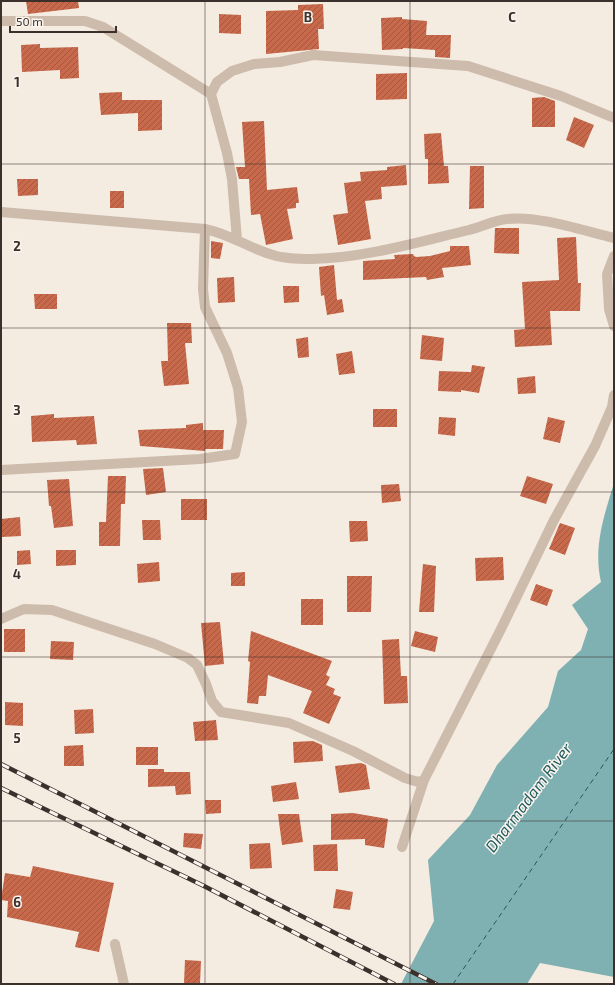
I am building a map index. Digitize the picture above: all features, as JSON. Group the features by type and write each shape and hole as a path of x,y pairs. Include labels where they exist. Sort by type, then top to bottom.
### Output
{"street":[{"path":"1,21 85,22 103,27 211,94"},
{"path":"237,240 232,179 227,153 211,94 217,82 232,71 254,64 280,62 313,55 468,66 561,96 614,118"},
{"path":"1,212 205,229 223,233 274,255 312,259 392,248 474,229 506,219 521,218 560,225 614,238"},
{"path":"1,470 200,459 235,454 242,422 238,388 226,353 205,307 203,289 205,229"},
{"path":"614,256 607,274 609,309 614,326"},
{"path":"402,847 424,780 501,629 554,520 595,446 612,407 614,395"},
{"path":"1,619 24,609 52,610 155,644 188,658 197,665 212,701 221,712 289,723 353,751 405,778 418,782 424,780"},
{"path":"115,944 124,984"}],"water":[{"name":"Dharmadam River","path":"614,483 614,977 540,963 527,984 401,984 434,921 428,860 470,815 497,765 548,707 558,671 581,650 588,629 572,605 601,582 598,556 599,544 603,520"}],"building":[{"path":"26,1 78,1 79,8 28,14"},
{"path":"323,4 324,29 318,29 319,49 266,54 266,11 298,10 298,5"},
{"path":"219,14 241,15 241,34 219,33"},
{"path":"402,17 402,19 427,21 426,35 451,35 450,58 435,57 435,50 403,48 382,50 381,18"},
{"path":"40,44 40,48 78,47 79,78 60,79 60,70 22,72 21,45"},
{"path":"407,73 407,99 376,100 376,74"},
{"path":"122,92 122,100 162,100 162,130 138,131 138,113 101,115 99,93"},
{"path":"544,97 555,101 555,127 532,127 532,98"},
{"path":"574,117 594,125 584,148 566,140"},
{"path":"264,121 267,190 297,187 299,203 296,203 296,208 287,209 293,239 266,245 260,214 251,215 249,179 239,179 236,167 245,167 242,122"},
{"path":"441,133 444,166 448,166 449,183 428,184 428,159 425,159 424,134"},
{"path":"406,165 407,185 381,187 382,199 365,201 371,239 338,245 333,215 348,213 344,183 361,181 360,172 387,170 387,167"},
{"path":"470,166 484,166 484,208 469,209"},
{"path":"17,179 38,179 38,195 18,196"},
{"path":"110,191 124,191 124,208 110,208"},
{"path":"495,228 519,228 519,254 494,253"},
{"path":"576,237 578,283 581,283 580,311 550,311 552,345 515,347 514,330 525,329 522,282 559,280 557,238"},
{"path":"211,241 223,243 220,259 211,258"},
{"path":"450,246 469,246 471,265 442,268 444,277 427,280 426,277 363,280 363,261 395,259 394,255 413,254 416,257 430,256 450,251"},
{"path":"334,265 337,300 342,299 344,312 327,315 324,295 321,296 319,267"},
{"path":"234,277 235,302 218,303 217,278"},
{"path":"283,286 299,286 299,302 284,303"},
{"path":"34,294 57,294 57,309 35,309"},
{"path":"167,323 191,323 192,343 185,343 189,384 164,386 161,361 168,361"},
{"path":"422,335 444,338 442,361 420,359"},
{"path":"308,337 309,357 298,358 296,339"},
{"path":"352,351 355,373 339,375 336,354"},
{"path":"472,365 485,367 479,393 461,390 461,392 438,391 439,371 471,372"},
{"path":"535,376 536,393 518,394 517,378"},
{"path":"373,409 397,409 397,427 373,427"},
{"path":"54,414 54,418 94,416 97,444 77,445 76,440 32,442 31,416"},
{"path":"439,417 456,418 455,436 438,434"},
{"path":"548,417 565,421 560,443 543,439"},
{"path":"203,423 203,430 224,430 223,449 205,449 205,451 140,446 138,430 186,428 186,425"},
{"path":"163,468 166,492 146,495 143,469"},
{"path":"108,476 126,476 125,504 121,504 120,546 99,546 99,522 106,522"},
{"path":"527,476 553,484 546,504 520,496"},
{"path":"69,479 73,526 54,528 51,506 49,506 47,480"},
{"path":"399,484 401,501 382,503 381,485"},
{"path":"181,499 207,499 207,520 181,520"},
{"path":"20,517 21,536 2,537 1,519"},
{"path":"142,520 160,520 161,540 143,540"},
{"path":"349,521 367,521 368,541 350,542"},
{"path":"560,523 575,528 565,555 549,549"},
{"path":"30,550 31,564 17,565 17,551"},
{"path":"56,550 76,550 76,565 56,566"},
{"path":"503,557 504,580 476,581 475,558"},
{"path":"159,562 160,581 138,583 137,564"},
{"path":"423,564 436,566 434,612 419,612"},
{"path":"245,572 245,586 231,586 231,573"},
{"path":"347,576 372,576 371,612 347,612"},
{"path":"536,584 553,590 547,606 530,600"},
{"path":"301,599 323,599 323,625 301,625"},
{"path":"220,622 224,664 205,666 201,623"},
{"path":"4,629 25,629 25,652 4,652"},
{"path":"251,631 332,661 326,675 330,677 326,685 335,689 333,694 341,697 329,724 303,713 312,691 268,675 266,696 259,696 258,704 247,703 250,662 248,661"},
{"path":"415,631 438,637 435,652 411,646"},
{"path":"399,639 401,676 407,676 408,703 384,704 382,640"},
{"path":"51,641 74,642 73,660 50,659"},
{"path":"5,702 23,703 23,726 5,725"},
{"path":"93,709 94,733 75,734 74,710"},
{"path":"216,720 218,740 195,741 193,722"},
{"path":"313,741 322,745 323,761 294,763 293,742"},
{"path":"83,745 84,766 64,766 64,746"},
{"path":"136,747 158,747 158,765 136,765"},
{"path":"361,763 366,765 370,789 339,793 335,766"},
{"path":"148,769 164,769 164,772 190,772 191,794 176,795 175,786 148,787"},
{"path":"296,782 299,799 273,802 271,786"},
{"path":"205,800 221,800 221,813 206,814"},
{"path":"353,813 388,819 384,848 365,845 365,839 331,840 331,814"},
{"path":"278,814 299,814 303,842 282,845"},
{"path":"184,833 203,834 201,849 183,847"},
{"path":"270,843 272,868 250,869 249,844"},
{"path":"337,844 338,871 314,871 313,845"},
{"path":"33,866 114,883 99,952 75,947 79,932 7,917 8,901 1,900 5,873 30,877"},
{"path":"336,889 353,892 350,910 333,908"},
{"path":"185,960 201,961 200,983 184,983"}],"ferry route":[{"path":"453,984 614,749"}],"railway":[{"path":"1,764 436,984"},
{"path":"1,788 202,885 394,984"}]}
